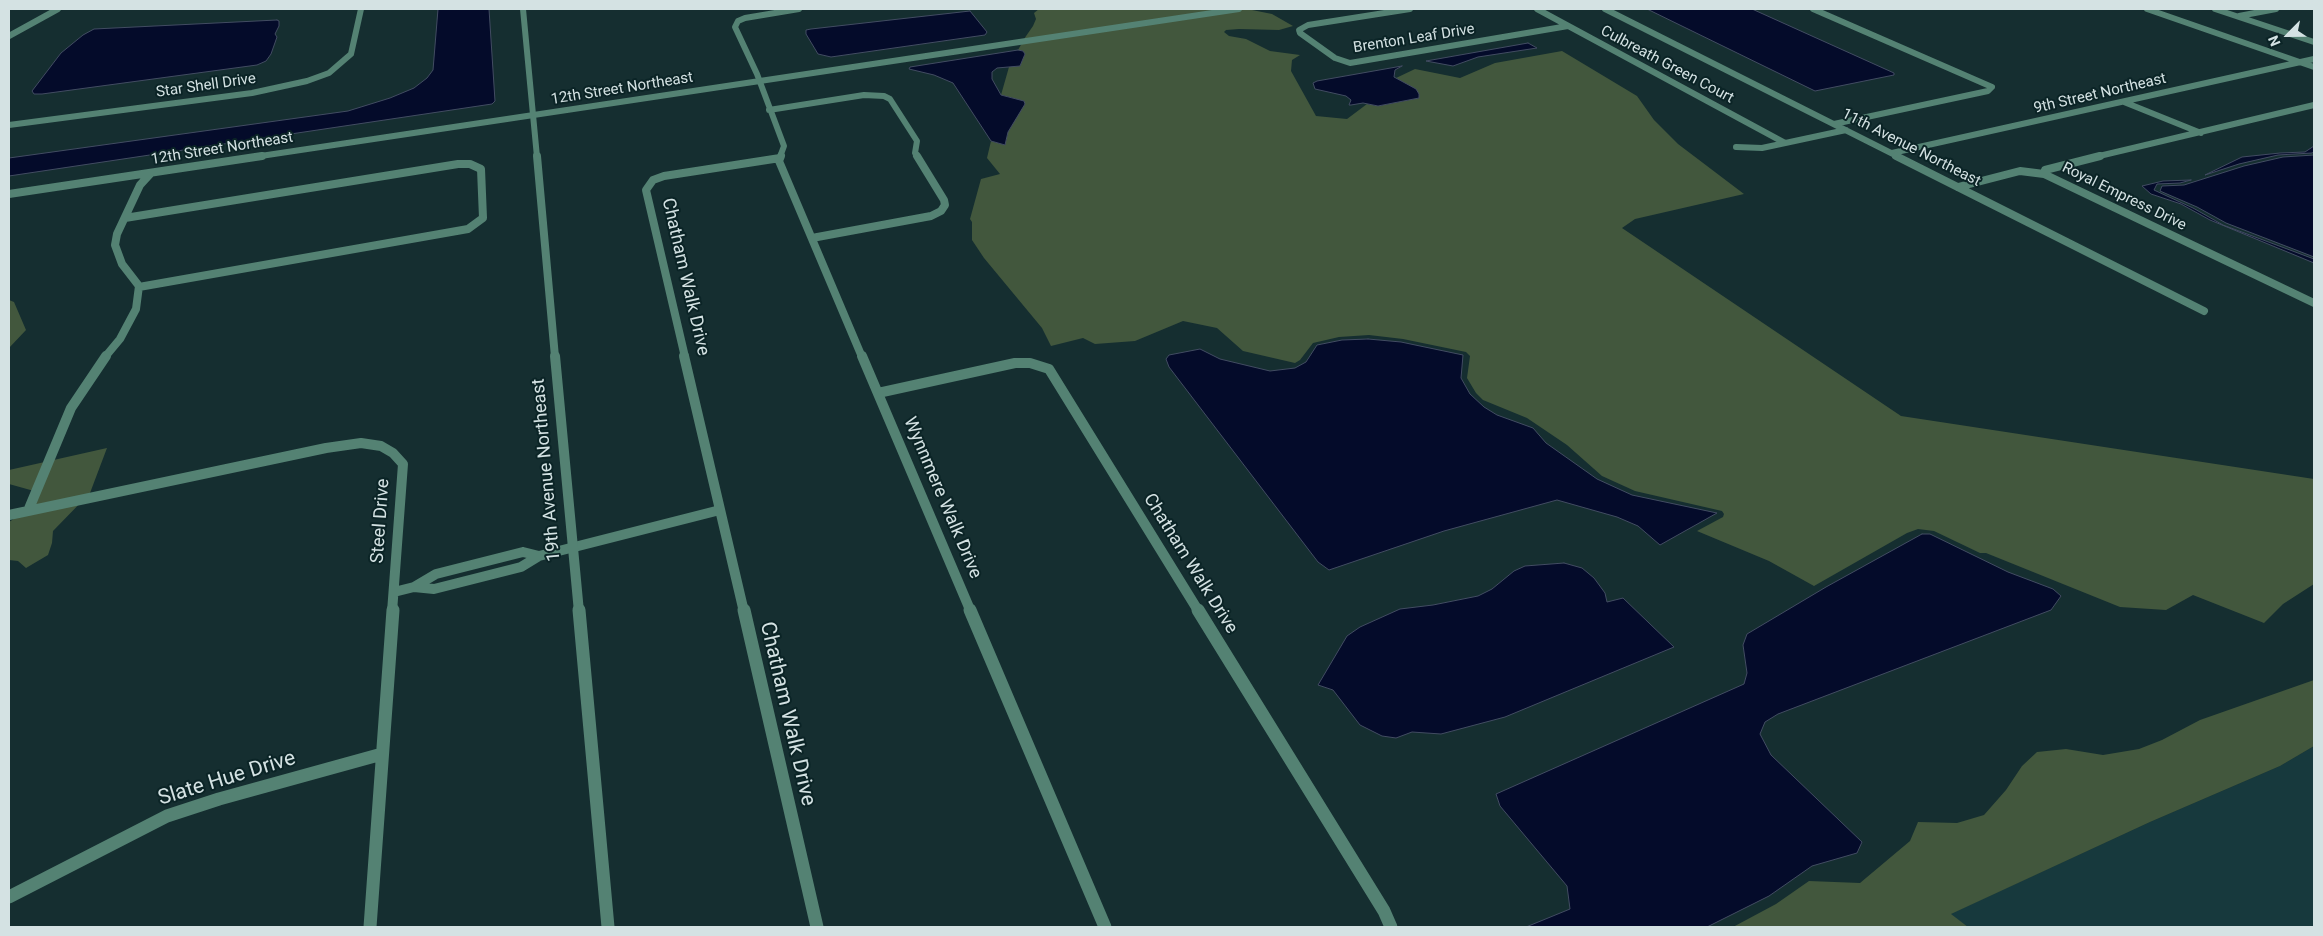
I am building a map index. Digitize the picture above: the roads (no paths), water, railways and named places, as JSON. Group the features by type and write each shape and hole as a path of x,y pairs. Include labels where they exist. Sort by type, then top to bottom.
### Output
{"street":[{"path":"9,36 58,9"},
{"name":"Star Shell Drive","path":"9,125 252,93 307,81 329,72 351,54 361,9"},
{"name":"19th Avenue Northeast","path":"523,9 608,927"},
{"name":"Wynnmere Walk Drive","path":"799,9 755,15 738,21 735,27 757,74 758,81 784,146 780,158 812,238 1105,927"},
{"name":"12th Street Northeast","path":"9,194 1240,9"},
{"name":"Brenton Leaf Drive","path":"1410,9 1308,25 1299,30 1300,33 1334,58 1350,63 1568,26"},
{"name":"Culbreath Green Court","path":"1536,9 1785,143"},
{"name":"11th Avenue Northeast","path":"1605,9 2204,311"},
{"path":"1813,9 1992,87 1988,92 1834,124"},
{"path":"2147,9 2314,67"},
{"path":"2216,9 2314,42"},
{"path":"2238,16 2276,9"},
{"name":"9th Street Northeast","path":"1892,153 2314,59"},
{"path":"769,110 864,95 884,96 890,99 917,141 914,153 944,200 945,205 942,211 930,216 812,238"},
{"path":"2124,102 2201,133"},
{"name":"Royal Empress Drive","path":"2314,105 2053,167 2045,170 2044,174 2314,303"},
{"path":"1736,148 1762,148 1846,130"},
{"name":"Chatham Walk Drive","path":"780,158 664,176 653,180 646,190 817,927"},
{"path":"125,218 458,164 470,164 481,169 483,218 468,229 139,287"},
{"path":"1958,187 2020,171 2044,174"},
{"path":"28,511 70,408 131,321 136,309 139,287 122,264 115,245 140,185 151,173"},
{"name":"Chatham Walk Drive","path":"878,393 1015,363 1030,363 1049,370 1384,911 1391,927"},
{"name":"Steel Drive","path":"9,515 326,448 361,443 381,446 393,453 403,464 370,927"},
{"path":"394,592 414,587 436,574 515,554 523,552 539,556 720,510"},
{"name":"Slate Hue Drive","path":"9,897 167,816 219,799 382,754"}],"water":[{"path":"438,9 489,9 495,101 492,104 9,176 9,158 348,111 390,98 414,88 427,78 433,70"},
{"path":"1647,9 1752,9 1894,73 1894,75 1815,91"},
{"path":"970,11 987,32 985,35 831,57 818,54 806,34 806,30 811,29"},
{"path":"279,21 279,26 275,34 277,37 271,54 266,61 257,65 42,94 34,94 32,91 61,53 83,35 94,29"},
{"path":"1528,43 1537,48 1478,57 1453,66 1426,61"},
{"path":"1018,50 1023,51 1025,54 1020,66 997,68 992,72 992,79 1001,95 1024,101 1025,104 1008,132 1005,145 991,141 953,83 934,75 909,69 910,67"},
{"path":"1402,66 1395,70 1394,77 1416,89 1419,98 1378,106 1363,103 1349,105 1351,100 1346,96 1315,89 1313,83 1317,81"},
{"path":"2314,146 2314,152 2312,153 2278,155 2239,164 2205,175 2242,157 2305,152"},
{"path":"2314,155 2314,257 2226,223 2197,207 2160,191 2162,186 2184,185 2244,166 2283,157"},
{"path":"2191,180 2180,183 2157,184 2154,190 2193,208 2223,225 2314,259 2314,263 2210,220 2181,204 2151,194 2142,186 2163,181"},
{"path":"1368,339 1401,342 1463,355 1461,378 1470,394 1484,407 1497,415 1533,428 1546,443 1597,479 1632,495 1717,513 1660,545 1638,526 1617,517 1557,500 1444,531 1329,570 1318,562 1169,367 1166,359 1169,355 1200,349 1220,359 1270,371 1295,368 1306,362 1317,345 1342,340"},
{"path":"1922,534 1930,534 2008,572 2053,589 2061,596 2051,610 1778,714 1765,722 1760,734 1771,755 1862,842 1857,853 1812,866 1769,896 1707,927 1526,927 1570,909 1567,886 1500,806 1496,794 1744,684 1747,673 1743,645 1747,634 1826,587"},
{"path":"1564,563 1582,568 1594,578 1605,593 1607,602 1623,598 1674,647 1505,717 1441,734 1412,732 1396,738 1382,736 1360,725 1333,690 1318,685 1347,636 1360,627 1400,609 1478,596 1492,589 1514,571 1525,566"}]}
